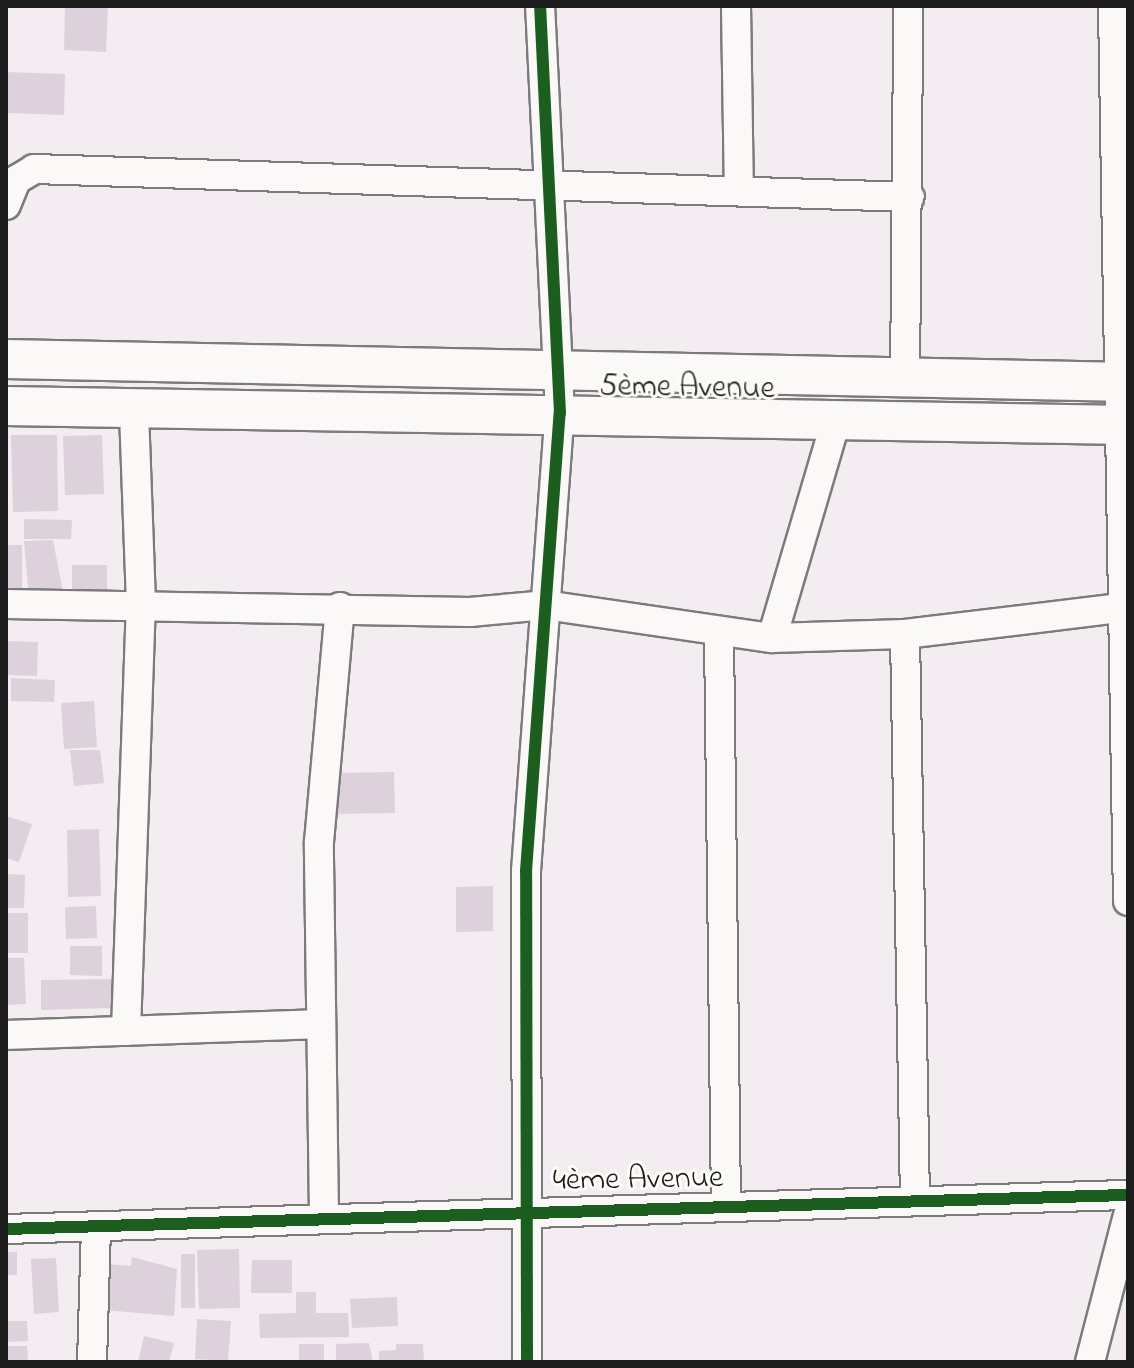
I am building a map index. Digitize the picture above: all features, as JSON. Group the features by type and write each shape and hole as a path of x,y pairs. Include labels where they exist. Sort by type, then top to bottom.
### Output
{"street":[{"path":"527,1362 526,871 560,413 552,183 540,6"},
{"path":"736,6 739,189"},
{"path":"905,382 910,197 908,6"},
{"path":"1113,6 1124,424 1120,608 1128,901"},
{"path":"6,205 16,180 34,169 552,183 910,197"},
{"name":"5ème Avenue","path":"6,359 558,370 905,382 1123,381"},
{"name":"5ème Avenue","path":"6,406 1124,424"},
{"path":"126,1031 141,603 134,408"},
{"path":"772,638 837,417"},
{"path":"6,604 141,603 470,612 545,605 719,634 772,638 905,634 1120,608"},
{"path":"324,1216 316,1024 319,842 340,607"},
{"path":"719,634 726,1205"},
{"path":"905,634 915,1200"},
{"path":"6,1035 316,1024"},
{"name":"4ème Avenue","path":"6,1229 324,1216 1128,1195"},
{"path":"1090,1362 1128,1215"},
{"path":"92,1362 96,1226"}],"building":[{"path":"65,6 108,6 106,52 64,50"},
{"path":"6,72 65,74 64,115 6,113"},
{"path":"11,435 57,435 58,511 13,512"},
{"path":"102,435 104,494 65,495 63,436"},
{"path":"24,519 72,520 71,539 24,539"},
{"path":"53,540 64,597 29,598 24,541"},
{"path":"6,545 22,545 22,594 6,594"},
{"path":"72,565 107,565 107,599 72,600"},
{"path":"6,641 38,642 37,676 6,675"},
{"path":"11,678 55,680 54,702 11,701"},
{"path":"94,701 97,747 64,749 61,703"},
{"path":"70,750 100,750 104,783 74,786"},
{"path":"394,772 395,813 335,814 334,773"},
{"path":"6,816 32,824 19,862 6,858"},
{"path":"99,829 101,896 68,897 67,830"},
{"path":"6,874 25,875 24,908 6,908"},
{"path":"493,886 493,931 456,932 456,887"},
{"path":"96,906 97,938 66,939 65,907"},
{"path":"6,913 28,913 28,953 6,953"},
{"path":"70,946 102,946 102,976 70,975"},
{"path":"6,958 24,958 26,1004 6,1005"},
{"path":"111,979 111,1008 41,1010 41,980"},
{"path":"239,1249 240,1308 199,1309 197,1250"},
{"path":"6,1252 17,1252 17,1275 6,1275"},
{"path":"181,1254 195,1254 195,1308 181,1308"},
{"path":"132,1257 177,1269 174,1316 103,1310 106,1264 131,1266"},
{"path":"56,1258 59,1312 34,1314 31,1259"},
{"path":"252,1260 292,1260 292,1293 251,1293"},
{"path":"296,1292 316,1292 316,1313 348,1313 349,1337 260,1338 259,1314 296,1313"},
{"path":"397,1297 398,1326 352,1328 350,1299"},
{"path":"197,1319 231,1321 228,1361 195,1359"},
{"path":"6,1321 27,1321 28,1341 6,1342"},
{"path":"144,1336 174,1343 169,1362 138,1362"},
{"path":"369,1343 373,1362 336,1362 336,1344"},
{"path":"299,1344 324,1344 324,1362 299,1362"},
{"path":"396,1344 423,1344 424,1362 379,1362 379,1351 396,1350"},
{"path":"6,1346 27,1346 28,1362 6,1362"}],"cycle path":[{"path":"527,1362 526,871 560,413 540,6"},
{"path":"6,1229 1128,1195"}]}
